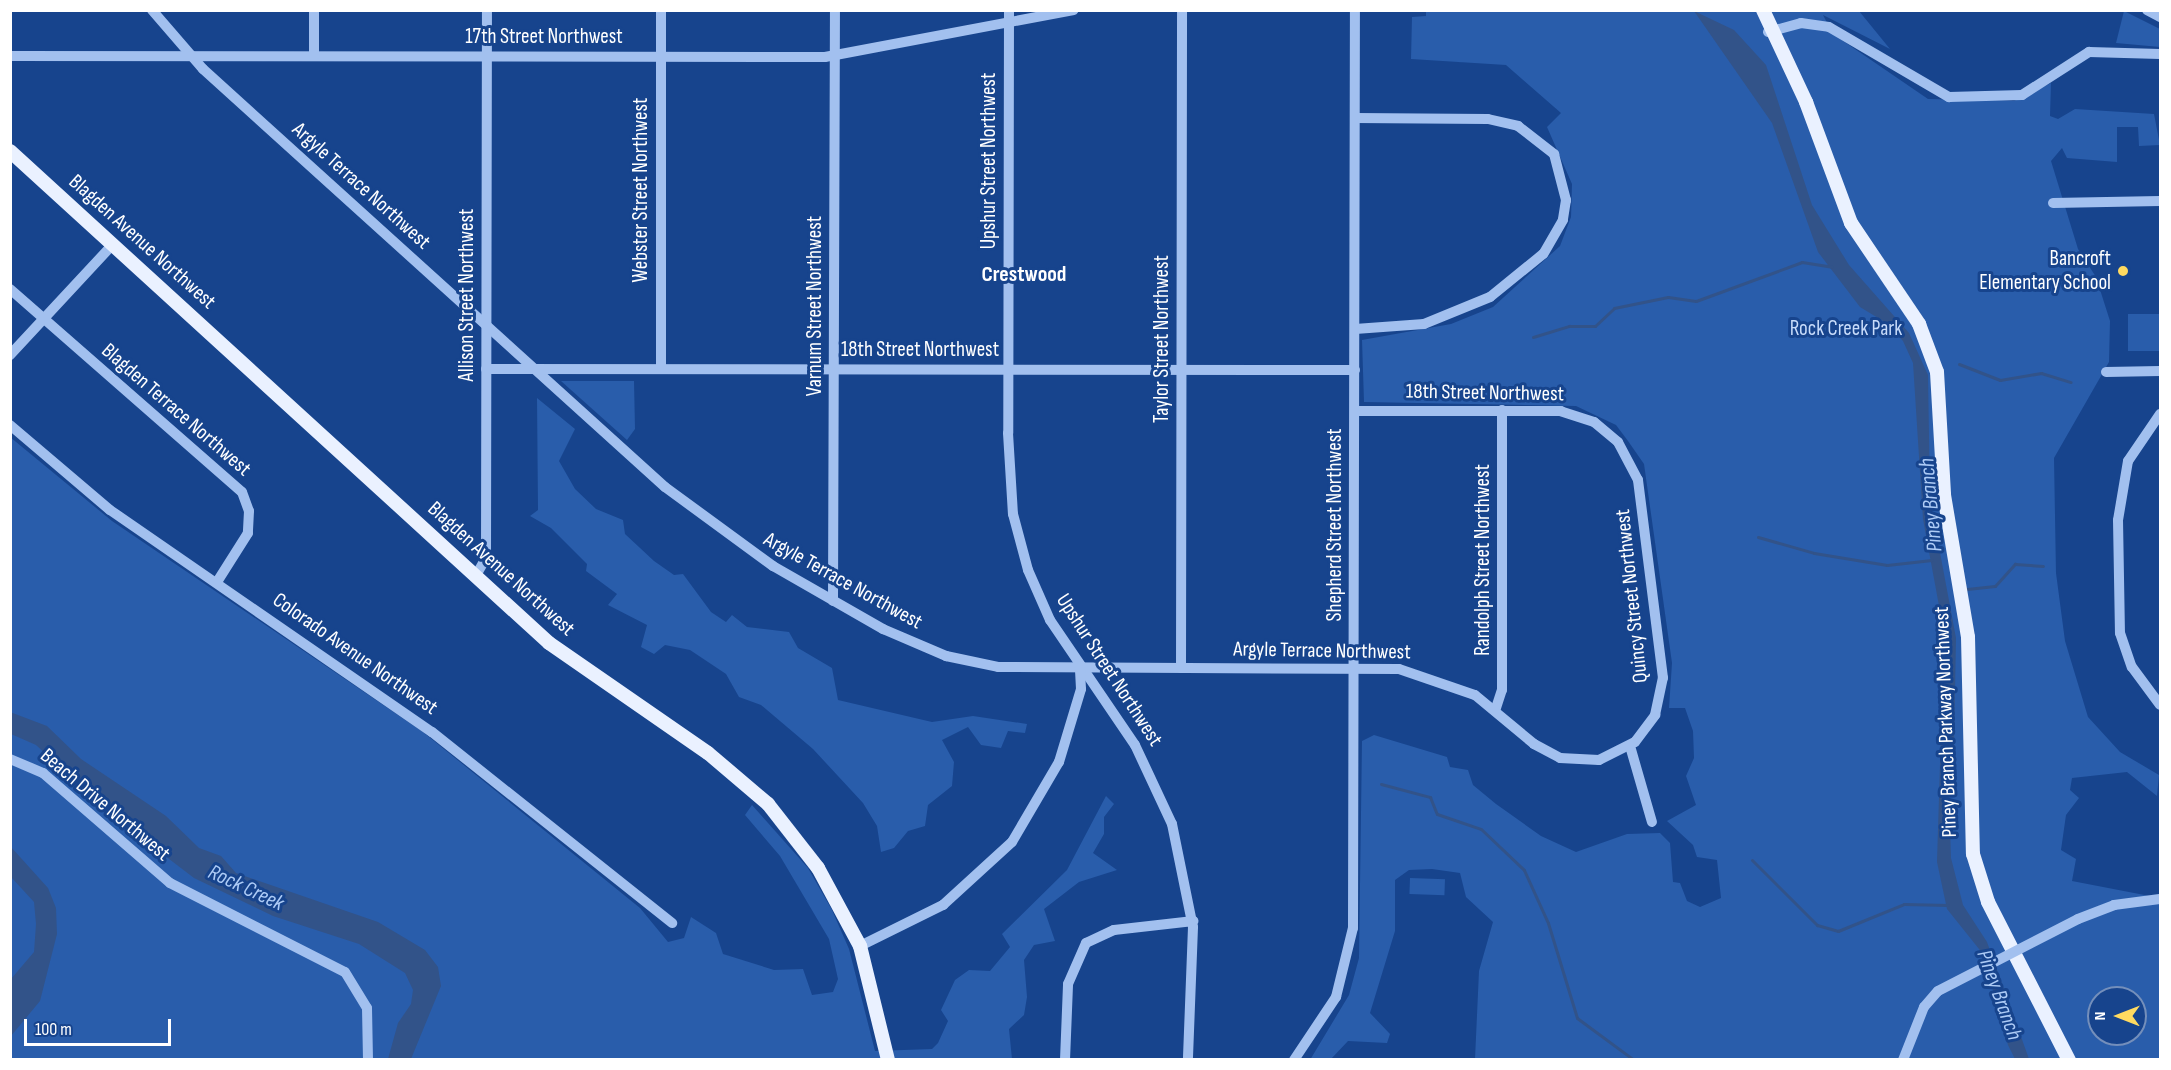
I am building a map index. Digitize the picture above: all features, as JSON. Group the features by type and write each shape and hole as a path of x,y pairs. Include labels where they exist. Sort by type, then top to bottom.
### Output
{"main road":[{"name":"Piney Branch Parkway Northwest","path":"1763,10 1768,32 1800,88 1851,222 1919,324 1937,372 1944,495 1968,637 1972,854 1992,910 2069,1059"},
{"name":"Blagden Avenue Northwest","path":"10,151 549,643 754,790 804,848 860,946 888,1059"}],"street":[{"name":"Argyle Terrace Northwest","path":"152,10 191,56 531,369 711,524 833,602 958,660 1006,668 1354,667 1429,675 1496,708 1534,744 1560,758 1592,761 1630,746"},
{"path":"314,10 314,56"},
{"name":"Allison Street Northwest","path":"475,577 486,558 488,10"},
{"name":"Webster Street Northwest","path":"661,10 661,369"},
{"name":"Varnum Street Northwest","path":"833,602 835,10"},
{"name":"Upshur Street Northwest","path":"1009,10 1009,483 1017,533 1038,595 1080,668 1131,738 1159,791 1180,852 1192,921 1188,1059"},
{"name":"17th Street Northwest","path":"10,56 835,56 1074,10"},
{"name":"Taylor Street Northwest","path":"1181,668 1182,10"},
{"name":"Shepherd Street Northwest","path":"1294,1059 1334,1002 1350,948 1354,667 1355,10"},
{"path":"2147,10 2160,17"},
{"path":"1768,32 1793,23 1829,27 1949,97 2022,95 2089,52 2160,54"},
{"path":"1355,118 1510,123 1554,154 1566,200 1563,220 1543,254 1490,297 1424,324 1355,329"},
{"path":"2053,203 2160,201"},
{"path":"10,355 113,244"},
{"name":"Blagden Terrace Northwest","path":"10,289 242,492 249,511 248,533 217,582"},
{"name":"18th Street Northwest","path":"486,369 1355,370"},
{"path":"2106,372 2160,371"},
{"name":"18th Street Northwest","path":"1355,411 1502,410 1571,413 1610,434"},
{"name":"Randolph Street Northwest","path":"1496,708 1502,690 1502,410"},
{"path":"2160,414 2128,461 2118,520 2120,633 2137,676 2160,705"},
{"name":"Colorado Avenue Northwest","path":"10,425 101,503 432,732 672,923"},
{"name":"Quincy Street Northwest","path":"1610,434 1628,454 1638,480 1662,668 1658,708 1630,746"},
{"path":"860,946 943,905 1012,842 1055,773 1081,689 1080,668"},
{"path":"1630,746 1652,822"},
{"name":"Beach Drive Northwest","path":"10,759 43,773 170,883 345,972 368,1008 368,1059"},
{"path":"1903,1059 1924,1007 1938,991 2078,919 2114,905 2160,899"},
{"path":"1065,1059 1068,984 1086,943 1113,930 1192,921"}],"green space":[{"name":"Rock Creek Park","path":"1426,10 1859,11 1890,49 1823,15 1833,34 1928,99 2014,101 2051,83 2050,116 2058,119 2075,109 2154,114 2160,145 2139,146 2138,127 2117,127 2117,162 2067,158 2062,148 2051,161 2078,249 2096,277 2110,321 2109,362 2054,458 2056,573 2065,641 2088,717 2120,752 2159,775 2157,796 2127,772 2072,778 2070,790 2079,798 2066,815 2061,850 2076,859 2072,881 2160,898 2160,1059 1475,1059 1479,971 1493,922 1466,897 1460,873 1432,869 1409,870 1395,880 1395,931 1370,1013 1390,1034 1387,1043 1348,1041 1331,1059 1310,1060 1349,995 1359,958 1362,741 1374,735 1447,757 1450,767 1468,770 1473,785 1496,804 1541,836 1576,852 1627,834 1660,833 1670,843 1673,882 1680,883 1687,901 1700,907 1721,898 1717,860 1697,857 1693,845 1667,821 1696,805 1686,776 1694,758 1693,731 1685,708 1669,708 1672,663 1644,464 1628,441 1616,425 1576,406 1364,402 1362,340 1451,324 1493,307 1560,246 1571,217 1572,184 1547,127 1561,113 1506,65 1411,59 1412,17 1426,16"},
{"path":"2124,11 2160,29 2160,47 2116,43"},
{"path":"2128,314 2160,314 2160,351 2128,351"},
{"path":"561,381 634,381 635,429 627,440"},
{"path":"537,398 575,429 559,461 575,489 596,509 623,520 625,534 654,561 674,575 683,574 711,612 726,622 732,615 747,627 789,632 798,648 832,668 838,700 932,722 973,716 1027,724 1025,733 1008,731 1001,748 981,745 968,727 942,740 954,762 952,786 928,805 925,826 908,831 894,848 881,852 877,826 863,803 813,749 761,705 739,697 726,674 690,650 665,645 654,654 641,647 647,625 608,605 617,594 586,571 587,564 551,528 530,516 538,510"},
{"path":"10,437 112,521 423,732 640,908 668,942 684,938 691,917 716,933 723,954 774,970 803,969 812,995 833,992 838,979 829,939 780,856 745,815 752,805 808,868 832,910 849,949 875,1051 932,1049 938,1043 948,1021 941,1010 955,980 969,970 990,971 1010,947 1002,934 1067,870 1106,796 1114,804 1104,817 1104,834 1093,853 1117,870 1079,882 1044,909 1055,941 1034,945 1024,960 1027,997 1024,1015 1009,1029 1012,1059 11,1059"},
{"path":"1410,878 1445,879 1444,895 1409,894"}],"water":[{"name":"Piney Branch","path":"1694,11 1734,30 1766,65 1812,205 1849,265 1909,333 1928,375 1930,499 1956,638 1954,746 1948,769 1951,858 1963,905 1987,942 2029,1059 2015,1059 2008,1045 1983,954 1947,909 1937,862 1944,633 1923,519 1913,363 1903,341 1888,324 1860,307 1818,252 1772,123"},
{"name":"Rock Creek","path":"10,712 47,726 81,759 166,816 199,848 221,856 236,873 378,922 425,950 438,967 441,986 411,1059 388,1059 398,1023 411,1004 413,990 405,973 359,944 273,916 194,878 122,823 36,745 11,734"},
{"path":"11,847 48,888 56,908 57,934 40,1001 11,1036 11,979 34,952 36,924 34,902 11,877"}],"waterway":[{"path":"1533,337 1569,326 1595,326 1614,308 1668,297 1696,301 1802,262 1832,267"},
{"path":"1959,364 2000,380 2041,373 2071,382"},
{"name":"Piney Branch","path":"1758,537 1814,553 1887,565 1932,560"},
{"path":"1967,589 1995,586 2015,564 2043,566"},
{"path":"1381,784 1430,797 1437,814 1481,829 1524,870 1548,923 1577,1018 1634,1060"},
{"path":"1752,860 1817,925 1838,931 1904,904 1948,905"}],"place":[{"name":"Bancroft Elementary School","path":"2123,271"}],"district":[{"name":"Crestwood","path":"1024,275"}]}
